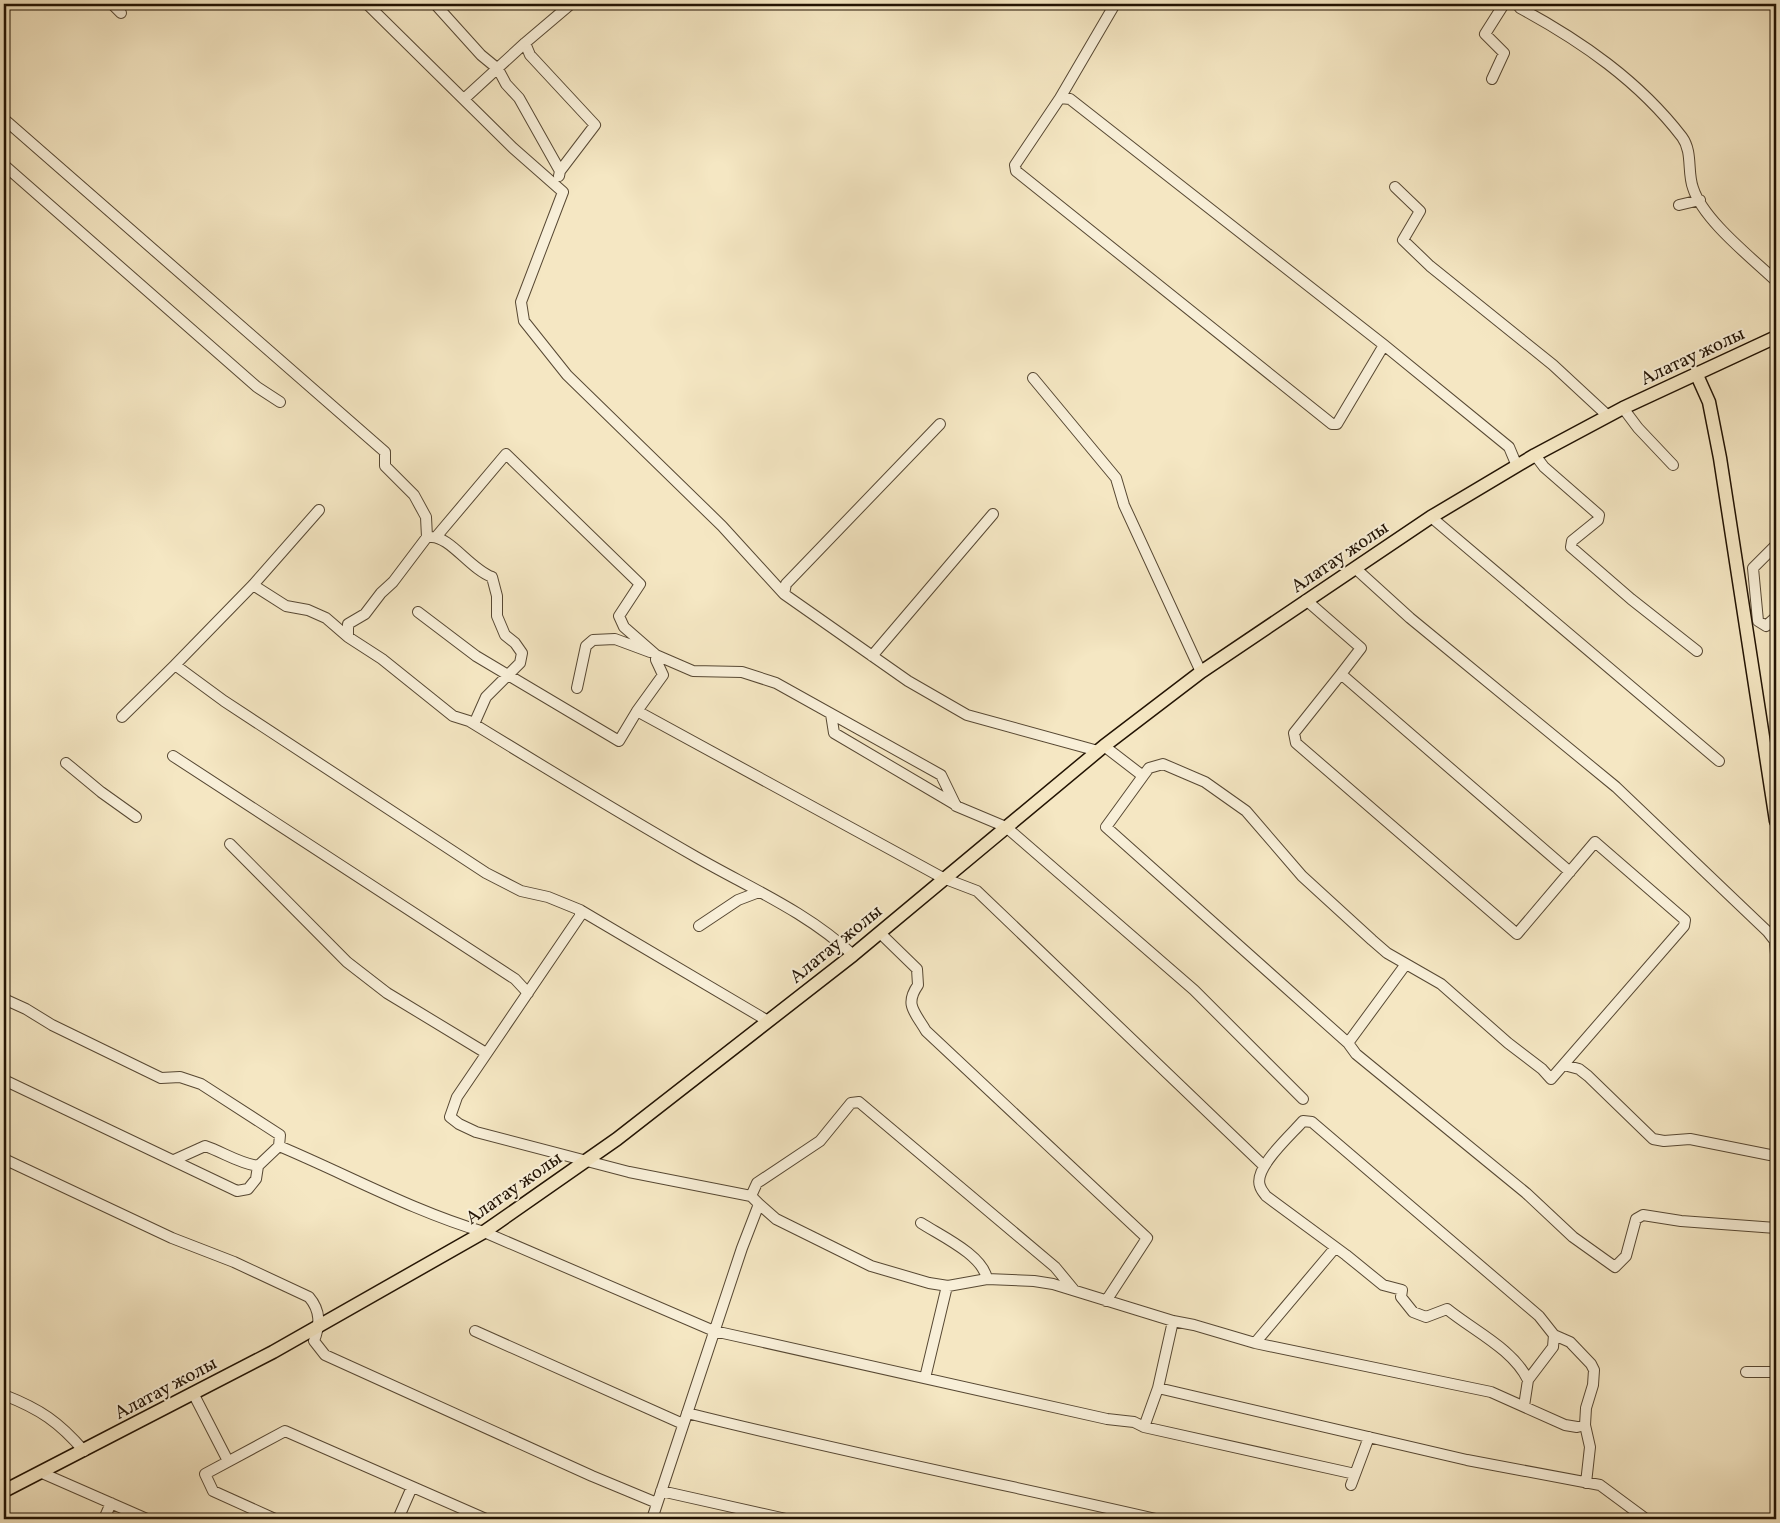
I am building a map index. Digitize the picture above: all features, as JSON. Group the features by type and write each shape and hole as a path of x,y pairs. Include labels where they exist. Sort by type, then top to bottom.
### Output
{"main road":[{"name":"Алатау жолы","path":"4,1491 84,1451 320,1325 484,1232 617,1139 853,955 1097,751 1200,672 1431,517 1517,466 1623,408 1776,337"},
{"path":"1696,373 1709,402 1720,458 1774,787 1776,821"}],"street":[{"path":"112,4 121,13"},
{"path":"367,4 548,181 556,184 563,192 521,302 524,321 567,376 722,526 784,594 908,682 967,715 1097,751 1143,776"},
{"path":"436,4 481,56 498,69 506,84 519,98 560,171"},
{"path":"464,99 571,4"},
{"path":"1115,4 1060,98 1015,165 1016,171 1328,422 1337,424 1384,345"},
{"path":"1492,79 1504,53 1484,34 1504,4"},
{"path":"1517,4 1520,8 1562,30 1592,50 1646,98 1683,139 1689,156 1693,188 1700,200 1728,237 1776,281"},
{"path":"525,43 530,55 595,125 560,171 556,184"},
{"path":"1060,98 1070,99 1384,345 1509,447 1517,466"},
{"path":"4,119 385,452 385,466 414,495 426,517 431,537"},
{"path":"4,165 257,387 280,402"},
{"path":"1395,187 1420,211 1403,240 1430,266 1553,365 1608,416"},
{"path":"1679,204 1700,200"},
{"path":"1033,378 1116,478 1124,505 1200,672"},
{"path":"1623,408 1638,428 1673,465"},
{"path":"784,594 786,584 940,424"},
{"path":"348,637 348,624 365,614 381,593 393,582 506,454 640,584 619,616 624,627 656,654 656,660 663,675 619,740 507,676 476,656 418,612"},
{"path":"1536,455 1544,467 1599,515 1598,520 1572,541 1571,547 1697,651"},
{"path":"122,717 253,585 319,510"},
{"path":"872,656 993,514"},
{"path":"1431,517 1719,761"},
{"path":"431,537 445,539 475,568 492,577 497,596 497,616 505,634 515,643 522,654 520,663 486,697 474,724"},
{"path":"1776,546 1753,568 1758,621 1766,626 1776,617"},
{"path":"1355,568 1410,618 1616,787 1768,932 1775,941 1776,954"},
{"path":"253,585 286,606 308,610 326,618 348,637 382,659 453,716 474,724 594,799 829,933 853,955"},
{"path":"1306,600 1361,648 1294,733 1296,743 1517,934 1595,842 1685,920 1684,926 1564,1065 1551,1079 1542,1069 1508,1043 1441,984 1406,964 1372,940 1315,888 1246,811 1205,782 1162,764 1149,768 1106,827 1348,1043 1356,1054 1526,1192 1573,1237 1615,1267 1626,1256 1636,1219 1643,1215 1681,1221 1776,1228"},
{"path":"577,688 586,646 593,640 615,639 656,654 693,671 742,672 776,683 941,775 956,806"},
{"path":"175,665 224,702 486,873 521,891 548,897 580,910 768,1021"},
{"path":"1341,674 1570,872"},
{"path":"637,711 943,878 977,891 1264,1166"},
{"path":"831,714 834,733 956,806 1006,827 1194,990 1304,1099"},
{"path":"172,756 515,979 528,993"},
{"path":"66,763 101,792 136,817"},
{"path":"230,844 347,962 387,993 486,1054"},
{"path":"699,926 738,900 759,892"},
{"path":"580,910 580,916 457,1097 450,1117 459,1124 476,1132 584,1161 751,1196 776,1219 871,1266 946,1286 987,1279 1034,1281 1074,1291 1172,1321 1194,1324 1255,1343 1490,1392 1565,1425 1577,1427 1585,1425"},
{"path":"880,933 916,969 918,985 911,994 910,1007 926,1031 1147,1238 1106,1301"},
{"path":"1348,1043 1406,964"},
{"path":"4,999 26,1008 52,1025 161,1078 180,1077 201,1084 280,1136 279,1146 258,1166 256,1179 248,1189 238,1191 4,1080"},
{"path":"1564,1065 1579,1068 1653,1139 1664,1141 1690,1139 1770,1155"},
{"path":"751,1196 757,1183 820,1141 851,1104 858,1102 1055,1267 1074,1291"},
{"path":"1528,1380 1523,1369 1500,1348 1447,1309 1426,1317 1413,1312 1402,1298 1402,1290 1382,1285 1266,1196 1259,1186 1259,1176 1264,1166 1303,1121 1312,1122 1414,1212 1515,1293 1539,1316 1554,1335 1570,1342 1591,1364 1594,1370 1593,1385 1586,1408 1585,1425 1590,1447 1586,1483"},
{"path":"174,1160 205,1146 231,1159 258,1166"},
{"path":"279,1146 363,1182 403,1203 445,1220 484,1232 714,1331 1355,1474"},
{"path":"4,1158 172,1238 234,1262 309,1297 316,1305 320,1325 314,1341 325,1355 592,1476 657,1503"},
{"path":"652,1519 714,1331 759,1204"},
{"path":"921,1223 975,1258 985,1269 987,1279"},
{"path":"1255,1343 1335,1248"},
{"path":"925,1378 946,1286"},
{"path":"1144,1427 1158,1388 1172,1321"},
{"path":"475,1332 683,1424"},
{"path":"1524,1406 1528,1380 1553,1347 1554,1335"},
{"path":"1746,1372 1776,1372"},
{"path":"1158,1388 1553,1478 1600,1485 1646,1519"},
{"path":"193,1393 228,1461"},
{"path":"4,1395 31,1406 64,1428 84,1451"},
{"path":"687,1413 800,1441 1097,1504 1156,1519"},
{"path":"275,1519 213,1491 205,1474 285,1431 486,1519"},
{"path":"1351,1485 1369,1437"},
{"path":"42,1473 147,1519"},
{"path":"398,1519 412,1487"},
{"path":"661,1491 786,1519"},
{"path":"104,1519 111,1504"}]}
